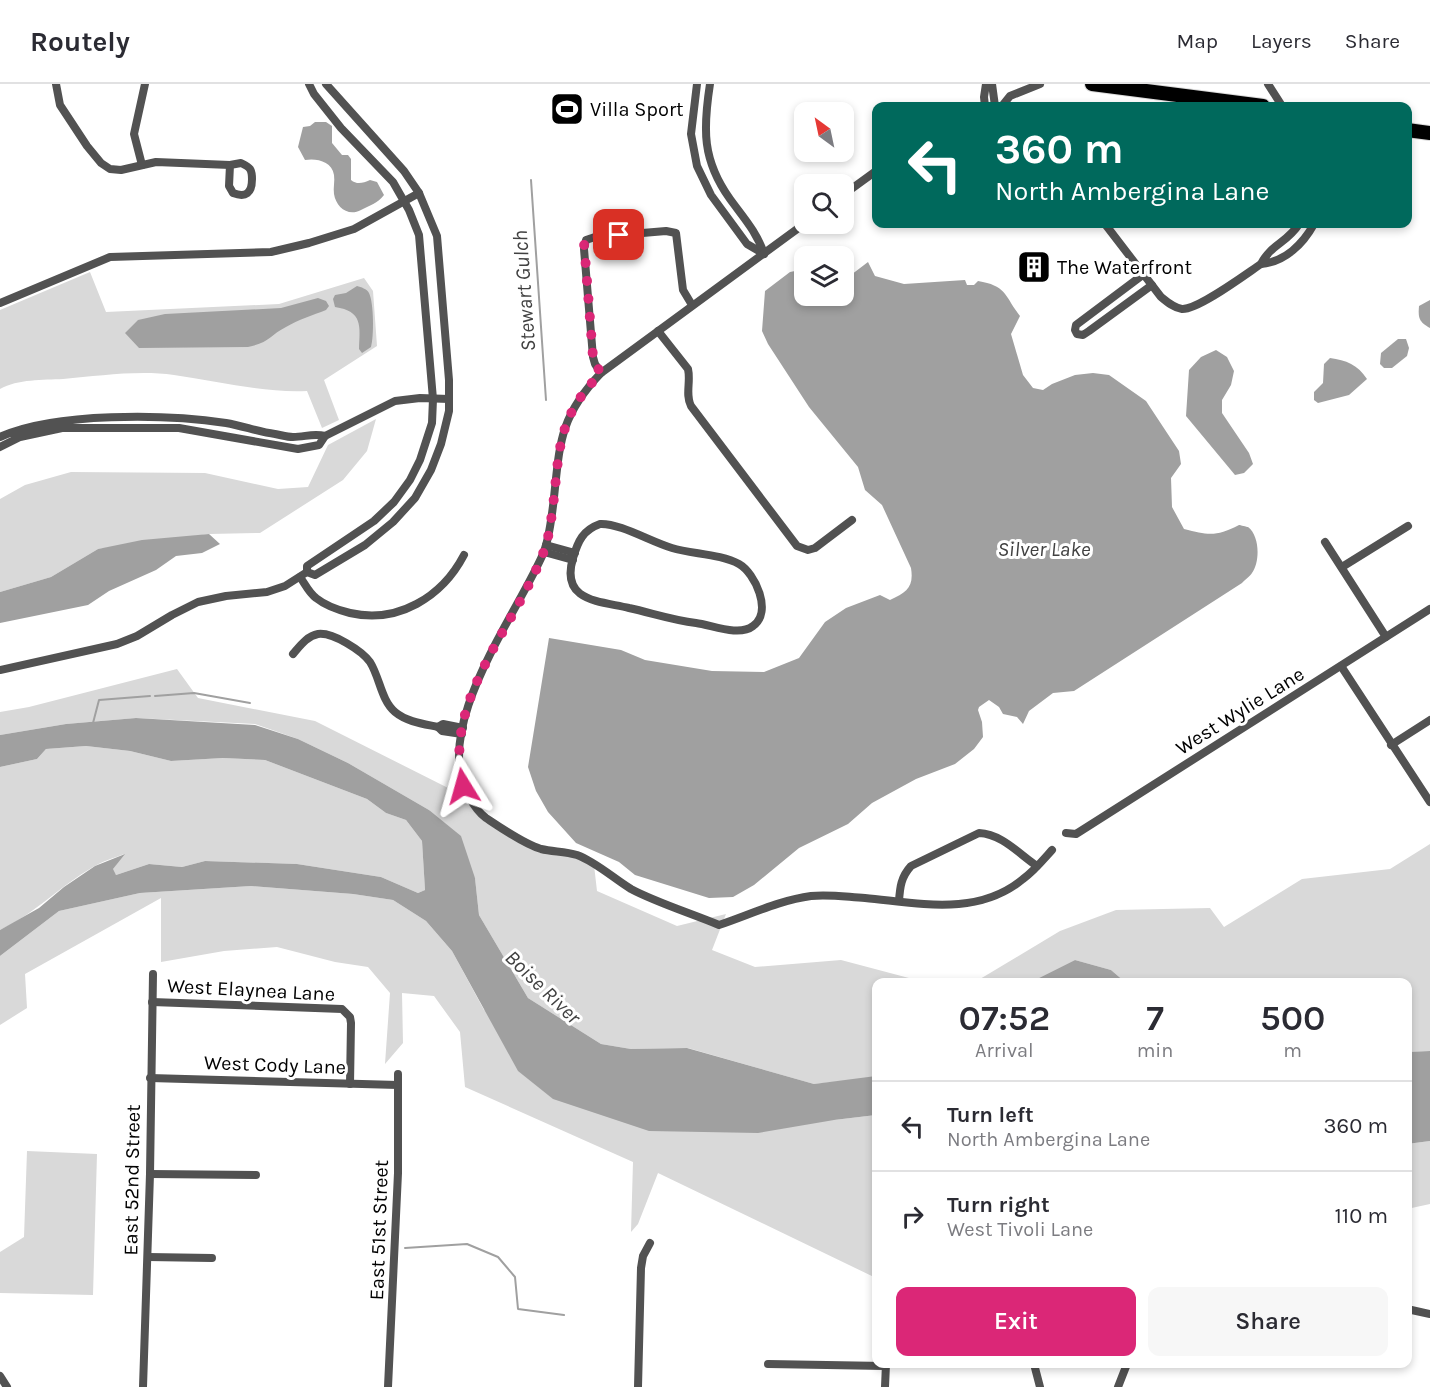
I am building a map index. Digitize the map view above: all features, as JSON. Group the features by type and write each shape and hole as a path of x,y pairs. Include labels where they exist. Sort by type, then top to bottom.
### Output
{"main road":[{"path":"1092,84 1232,102"},
{"path":"1412,130 1430,133"}],"street":[{"path":"56,84 60,105 101,163 110,168 121,170 156,162 230,165"},
{"path":"142,165 134,134 145,84"},
{"path":"0,670 117,644 137,636 198,602 226,596 267,592 285,586 303,574 307,566 320,556 374,521 394,501 410,480 420,460 432,423 419,234 393,182 341,128 314,94 309,84"},
{"path":"303,574 315,575 365,545 393,522 415,498 431,470 441,444 449,411 437,236 419,194 404,171 326,84"},
{"path":"697,84 692,134 697,166 711,195 747,244 764,254"},
{"path":"710,84 704,130 710,162 722,188 759,238 764,254"},
{"path":"985,102 986,84"},
{"path":"992,84 994,102"},
{"path":"1005,102 1010,96 1040,84"},
{"path":"1268,84 1279,102"},
{"path":"854,187 872,174"},
{"path":"0,303 110,256 271,252 354,229 419,194"},
{"path":"1108,228 1152,285 1171,305 1182,309 1196,306 1262,264 1274,263 1295,249 1311,228"},
{"path":"1262,264 1268,252 1288,238 1296,228"},
{"path":"601,373 593,357 584,249 586,240 595,237 676,232 683,290 692,304"},
{"path":"794,232 692,304 601,373 579,398 568,418 561,439 545,548 531,580 476,684 462,731 459,768 463,786 472,803 484,817 532,846 579,856 633,890 719,924 811,896 831,895 950,905 980,902 1007,890 1022,880 1052,850"},
{"path":"1144,274 1076,325 1077,334 1083,335 1152,285"},
{"path":"658,331 688,369 687,394 691,406 797,546 808,550 815,548 852,520"},
{"path":"0,447 20,437 62,428 179,428 298,448 319,445 325,436 394,401 449,399"},
{"path":"0,437 17,429 61,421 170,418 228,423 294,437 313,434 325,436"},
{"path":"600,524 611,524 673,549 740,564 748,572 760,595 762,615 754,626 743,630 673,620 592,601 575,587 571,578 570,570 574,556 581,537 590,528 600,524"},
{"path":"1342,567 1407,526"},
{"path":"1326,542 1386,637"},
{"path":"545,548 574,556"},
{"path":"303,574 315,597 333,608 364,615 385,615 405,610 431,596 447,581 464,555"},
{"name":"West Wylie Lane","path":"1066,833 1076,834 1430,609"},
{"path":"293,654 307,639 319,634 356,648 369,662 393,710 411,721 438,727 443,724 462,731"},
{"path":"1341,666 1430,802"},
{"path":"1392,745 1430,720"},
{"path":"899,901 904,873 911,866 979,833 998,837 1037,866"},
{"name":"East 52nd Street","path":"143,1387 148,1257 153,974"},
{"name":"West Elaynea Lane","path":"152,1002 342,1009 350,1017 351,1023 350,1084"},
{"name":"East 51st Street","path":"388,1387 398,1173 398,1074"},
{"name":"West Cody Lane","path":"150,1078 398,1085"},
{"path":"150,1174 256,1175"},
{"path":"638,1387 641,1268 643,1256 650,1243"},
{"path":"148,1257 212,1258"},
{"path":"1412,1310 1430,1314"},
{"path":"768,1364 872,1365"},
{"path":"885,1387 886,1368"},
{"path":"1035,1368 1040,1387"},
{"path":"1118,1387 1125,1368"},
{"path":"0,1376 7,1387"}],"shaded area":[{"path":"90,272 106,312 279,304 364,278 373,291 377,346 324,380 339,420 322,428 307,391 257,388 147,373 31,381 15,383 0,389 0,310"},
{"path":"376,419 367,451 343,480 260,533 209,534 98,549 51,577 0,592 0,499 25,485 71,472 205,473 278,489 308,487 328,445"},
{"path":"177,669 198,698 315,721 470,799 484,817 532,846 565,852 594,865 597,891 677,926 726,914 712,950 755,967 841,960 909,978 872,978 872,1078 814,1084 688,1048 631,1049 601,1044 528,998 479,915 475,878 429,810 348,763 298,739 255,724 136,718 66,724 0,735 0,712 29,707"},
{"path":"86,746 130,751 171,761 223,758 265,760 367,799 386,813 406,820 422,841 425,890 418,893 381,877 297,864 205,861 182,867 149,864 116,875 112,870 124,854 93,867 25,916 0,930 0,767 37,759 46,749"},
{"path":"1430,844 1430,1051 1412,1052 1412,978 1120,978 1111,970 1075,960 1039,978 982,978 1060,931 1116,910 1210,908 1224,927 1302,879 1390,869"},
{"path":"251,886 353,894 393,900 426,921 452,951 484,1010 834,1120 872,1115 872,1276 658,1173 638,1224 631,1232 633,1162 465,1087 460,1032 434,996 402,993 403,1043 385,1064 390,993 368,967 335,962 277,947 224,951 161,962 161,898 25,974 27,1008 0,1025 0,956 59,911 140,893"},
{"path":"1430,1141 1430,1204 1412,1208 1412,1143"},
{"path":"27,1151 97,1154 93,1295 0,1293 0,1252 24,1237"}],"water":[{"path":"315,122 326,122 332,126 332,143 342,155 348,155 351,159 351,180 358,183 370,180 377,182 384,195 379,200 356,212 343,210 340,207 334,194 333,170 318,160 305,160 298,147 303,127"},
{"name":"Silver Lake","path":"868,262 875,276 904,284 965,280 967,285 974,285 978,281 1000,289 1020,316 1011,334 1023,375 1033,388 1043,390 1075,375 1093,373 1109,375 1146,401 1179,451 1181,464 1171,478 1172,507 1184,529 1212,534 1224,532 1239,525 1248,527 1257,543 1255,568 1242,583 1074,691 1053,693 1029,711 1023,724 1017,717 1003,714 999,707 989,700 978,710 983,737 974,749 955,764 916,779 872,803 848,824 799,848 754,885 733,897 709,898 635,875 619,862 576,843 548,812 536,791 528,767 549,638 621,650 645,660 712,671 764,672 799,658 825,622 846,608 880,595 890,600 908,588 912,575 911,568 882,505 865,490 858,467 809,407 762,331 765,291 790,272 794,271 794,306 854,306 854,273"},
{"path":"357,286 369,293 373,312 371,347 362,353 359,349 358,321 351,312 335,307 333,299 335,295 346,293"},
{"path":"318,298 326,301 329,306 326,310 295,322 265,341 248,347 139,348 125,333 138,320 165,314 281,308"},
{"path":"1430,300 1430,328 1421,322 1419,306"},
{"path":"1398,339 1406,339 1409,348 1407,356 1392,368 1384,368 1380,364 1381,353"},
{"path":"1216,350 1227,357 1234,371 1231,385 1222,400 1222,413 1249,453 1253,464 1244,473 1235,475 1186,416 1189,370 1201,357"},
{"path":"1330,358 1351,364 1367,379 1349,395 1318,403 1314,400 1314,392 1323,383 1324,364"},
{"path":"209,534 220,544 202,553 176,556 156,570 109,591 88,605 0,623 0,592 51,577 98,549 142,540"},
{"path":"136,718 255,725 298,739 348,763 429,810 461,836 475,878 479,915 528,998 601,1044 631,1049 687,1048 814,1084 872,1077 872,1115 758,1133 649,1131 553,1099 518,1071 452,951 426,921 393,900 353,894 251,886 140,893 59,911 0,956 0,930 39,908 64,887 95,866 125,854 113,869 116,875 149,864 182,867 205,861 297,864 381,877 418,893 425,890 422,841 406,820 386,813 367,799 265,760 223,758 171,761 130,751 86,746 46,749 37,759 0,767 0,735 66,724"},
{"path":"1075,960 1111,970 1120,978 1039,978"},
{"path":"1430,1051 1430,1141 1412,1143 1412,1052"}],"waterway":[{"name":"Stewart Gulch","path":"531,180 546,400"},
{"name":"Stewart Gulch","path":"155,696 194,693 250,703"},
{"name":"Stewart Gulch","path":"93,723 99,700 150,696"},
{"path":"405,1248 467,1244 498,1257 515,1277 518,1309 564,1315"}],"place":[{"name":"Villa Sport","path":"567,109"},
{"name":"The Waterfront","path":"1034,267"}],"route":[{"path":"463,786 459,768 460,748 463,728 476,684 544,552 552,515 561,439 568,418 579,398 601,373 593,357 584,243 590,237 619,235"}],"water label":[{"name":"Boise River","path":"543,987"}]}
